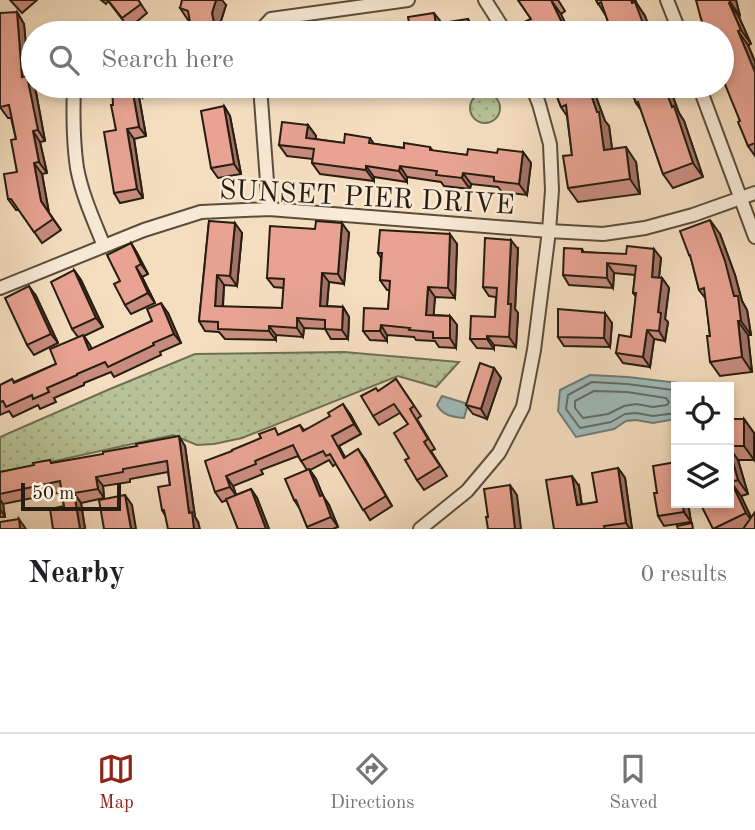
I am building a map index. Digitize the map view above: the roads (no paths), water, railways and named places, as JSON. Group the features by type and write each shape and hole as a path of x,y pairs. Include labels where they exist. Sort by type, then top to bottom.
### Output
{"street":[{"path":"269,21 408,0"},
{"path":"485,0 498,21"},
{"path":"667,0 675,21"},
{"path":"74,98 73,124 78,170 90,212 104,246"},
{"path":"261,98 269,209"},
{"path":"420,529 467,491 499,453 523,407 534,350 552,190 550,144 537,98"},
{"path":"704,98 755,237"},
{"name":"SUNSET PIER DRIVE","path":"0,288 144,230 201,212 269,209 603,234 645,228 693,215 755,192"}],"water":[{"path":"590,375 671,382 671,420 653,423 626,421 614,429 576,437 558,411 560,390"},
{"path":"442,396 468,404 464,418 442,412 437,405"}]}
